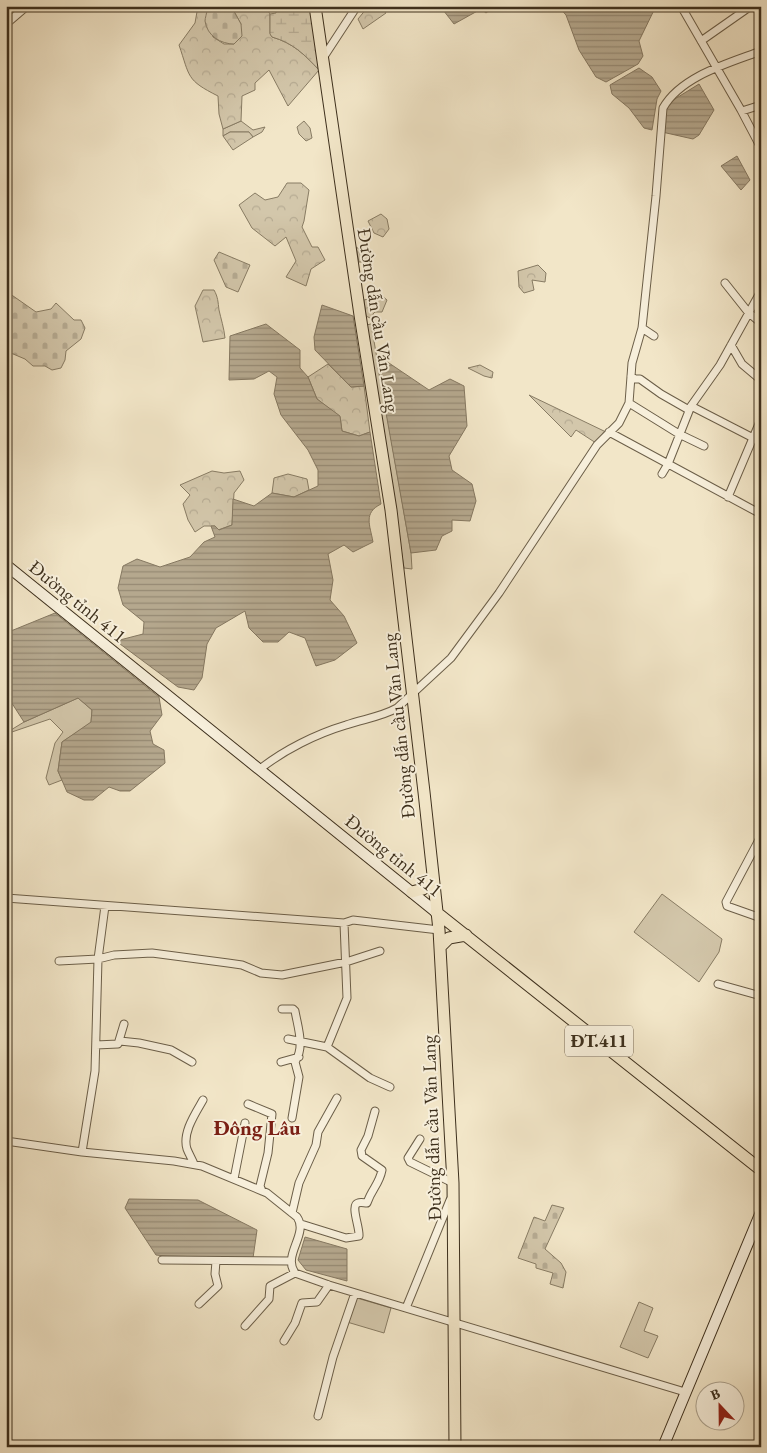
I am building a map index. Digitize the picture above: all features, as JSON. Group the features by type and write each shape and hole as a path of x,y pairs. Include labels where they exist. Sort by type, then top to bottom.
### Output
{"main road":[{"name":"Đường dẫn cầu Văn Lang","path":"315,6 360,315 391,510 440,947 453,1189 455,1447"},
{"name":"Đường tỉnh 411","path":"6,565 436,912 761,1170"},
{"path":"412,892 423,889 432,879"},
{"path":"440,947 449,938 466,935"},
{"path":"663,1447 761,1212"}],"street":[{"path":"8,20 26,6"},
{"path":"323,59 357,6"},
{"path":"681,6 742,111 761,148"},
{"path":"700,41 751,6"},
{"path":"260,769 282,752 336,728 388,713 397,708 451,658 499,593 597,445 619,423 629,403 632,363 642,328 663,108 668,99 686,84 716,68 761,51"},
{"path":"742,111 761,105"},
{"path":"724,283 748,312 761,323"},
{"path":"662,474 668,464 690,408 713,377 761,291"},
{"path":"642,328 654,336"},
{"path":"731,346 742,364 761,380"},
{"path":"631,376 635,379 640,379 661,394 761,442"},
{"path":"629,403 679,434 704,446"},
{"path":"728,497 761,419"},
{"path":"609,432 728,497 760,511 757,521"},
{"path":"761,836 726,904 761,918"},
{"path":"6,898 344,923 353,920 438,930"},
{"path":"82,1152 95,1071 98,959 105,906"},
{"path":"327,1047 347,998 344,923"},
{"path":"59,961 152,953 228,962 242,965 261,973 282,975 346,962 380,951"},
{"path":"718,984 761,996"},
{"path":"282,1009 293,1009 295,1011 301,1041 299,1057 295,1062 299,1077 292,1118"},
{"path":"96,1045 118,1044 124,1024"},
{"path":"288,1039 327,1047 370,1078 390,1087"},
{"path":"120,1041 171,1050 192,1062"},
{"path":"281,1062 299,1057"},
{"path":"292,1212 300,1183 316,1145 317,1134 337,1098"},
{"path":"194,1164 187,1148 186,1138 203,1100"},
{"path":"248,1104 272,1114 268,1153 260,1186 262,1190"},
{"path":"301,1224 346,1238 359,1236 355,1205 368,1201 370,1192 380,1180 382,1170 362,1156 361,1153 362,1145 368,1136 375,1111"},
{"path":"234,1179 245,1123"},
{"path":"406,1308 453,1189 410,1162 408,1158 420,1139"},
{"path":"6,1141 82,1152 194,1164 262,1190 292,1212 301,1224 291,1262 295,1273"},
{"path":"162,1260 291,1262"},
{"path":"199,1304 218,1286 215,1274 216,1261"},
{"path":"244,1326 269,1298 270,1286 295,1273 329,1286 685,1392"},
{"path":"284,1341 295,1323 302,1303 317,1302 329,1286"},
{"path":"318,1416 333,1357 354,1293"}],"green space":[{"path":"198,6 212,6 207,9 213,37 224,44 234,44 241,24 231,6 265,6 270,14 270,33 272,37 286,42 298,50 319,70 288,106 269,70 255,83 255,90 242,96 241,121 223,129 219,114 218,96 194,81 185,64 179,45 195,23"},
{"path":"212,6 231,6 241,24 242,36 234,44 224,43 215,38 206,26 207,9"},
{"path":"276,6 310,6 319,70 298,50 286,42 272,37 270,34 270,14 276,13"},
{"path":"371,6 382,6 386,13 363,29 358,19"},
{"path":"241,121 253,130 265,127 262,132 253,137 249,132 230,132 223,136 223,129"},
{"path":"304,121 310,128 312,138 306,141 299,134 297,127"},
{"path":"230,132 249,132 253,137 233,150 223,136"},
{"path":"287,183 301,183 309,190 302,227 312,247 318,247 325,260 311,269 306,286 286,277 296,261 286,237 275,246 252,228 239,205 255,193 265,200 278,197"},
{"path":"381,214 387,219 389,229 383,237 374,233 368,221"},
{"path":"356,247 370,256 370,271 366,272 364,262 359,262"},
{"path":"219,252 250,265 238,292 226,287 214,260"},
{"path":"538,265 546,273 545,282 532,280 534,290 524,293 519,287 518,271"},
{"path":"203,290 214,290 218,300 225,338 203,342 195,306"},
{"path":"6,291 36,312 51,309 56,303 74,320 81,320 85,328 81,339 66,351 65,360 61,368 52,370 45,366 33,366 25,359 6,351"},
{"path":"381,295 387,300 382,312 375,312 373,314 374,320 366,316 364,300 368,299 369,304 376,303"},
{"path":"371,324 411,553 412,569 404,568 366,325"},
{"path":"328,364 351,387 364,386 370,432 359,436 342,431 340,417 317,399 308,377"},
{"path":"480,365 493,372 492,378 468,368"},
{"path":"529,395 606,432 596,443 576,430 571,437"},
{"path":"212,471 224,473 240,471 244,480 234,493 232,525 218,530 215,526 204,526 195,532 188,520 183,504 190,495 180,485"},
{"path":"288,474 307,479 309,490 294,497 272,493 274,478"},
{"path":"78,698 92,710 91,723 62,742 58,771 62,780 49,785 46,778 55,743 63,732 50,719 6,733 24,722"},
{"path":"662,894 722,939 719,952 699,982 634,932"},
{"path":"552,1205 564,1208 545,1249 561,1263 566,1272 563,1288 550,1284 553,1273 536,1268 536,1264 518,1258 534,1217 545,1221"},
{"path":"357,1298 391,1308 384,1333 347,1322 353,1300"},
{"path":"639,1302 653,1308 644,1331 658,1336 648,1358 620,1347"}],"shaded area":[{"path":"440,6 491,6 491,9 486,13 481,9 454,24"},
{"path":"558,6 656,6 639,41 643,56 638,64 606,82 596,77 579,50 566,15"},
{"path":"639,68 652,77 661,91 657,99 652,130 644,128 629,108 612,94 610,85"},
{"path":"699,84 714,110 699,135 693,139 662,132 664,111 670,102"},
{"path":"737,156 750,180 741,190 721,166"},
{"path":"322,305 353,316 364,386 351,387 315,350 314,337"},
{"path":"266,324 300,350 300,368 308,377 317,399 340,416 342,431 359,436 370,432 381,504 370,515 369,525 373,542 353,552 344,545 328,554 333,580 330,600 344,616 357,643 335,660 316,666 305,638 289,632 278,642 263,642 249,628 245,611 216,628 207,644 202,678 194,690 178,687 116,641 143,634 144,622 123,605 118,588 123,566 137,559 160,567 190,557 204,542 215,537 211,526 215,526 219,530 232,525 233,499 254,506 272,493 294,497 318,486 318,470 308,450 281,415 274,394 277,377 269,371 254,379 229,380 230,336"},
{"path":"383,359 429,390 450,379 464,386 467,426 449,456 452,470 472,484 476,501 470,521 452,520 452,531 442,536 436,550 411,553 378,368"},
{"path":"55,613 159,697 162,715 150,731 153,744 164,750 165,763 130,791 120,791 109,787 93,800 84,800 67,792 58,771 62,742 91,722 92,710 78,698 24,722 6,694 6,633"},
{"path":"129,1199 198,1200 257,1230 253,1258 156,1255 125,1208"},
{"path":"305,1237 347,1249 347,1281 306,1270 298,1260"}],"district":[{"name":"Đông Lâu","path":"257,1128"}]}
